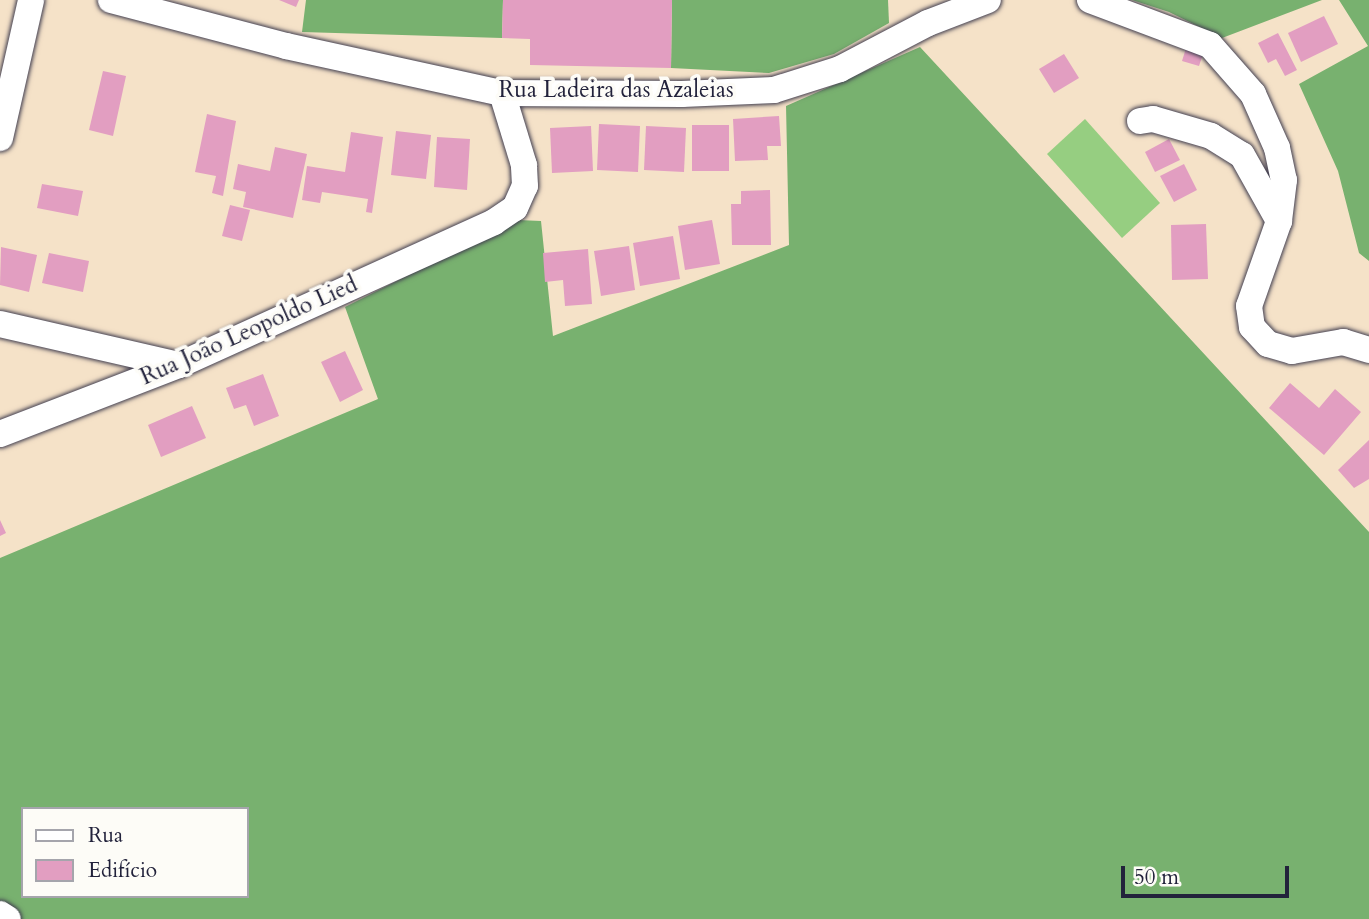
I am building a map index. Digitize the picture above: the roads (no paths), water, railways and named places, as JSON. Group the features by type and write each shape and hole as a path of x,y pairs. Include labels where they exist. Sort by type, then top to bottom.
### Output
{"street":[{"path":"0,138 32,0"},
{"name":"Rua Ladeira das Azaleias","path":"111,0 286,46 502,93 774,90 840,69 928,23 988,0"},
{"path":"1090,0 1210,45 1236,70 1253,94 1277,148 1284,180 1279,220 1249,306 1252,327 1268,344 1292,351 1343,342 1369,350"},
{"name":"Rua João Leopoldo Lied","path":"0,433 179,365 494,222 515,208 524,186 524,165 502,93"},
{"path":"1140,121 1153,119 1211,136 1242,155 1279,220"},
{"path":"0,324 179,365"},
{"path":"0,914 8,919"}]}
